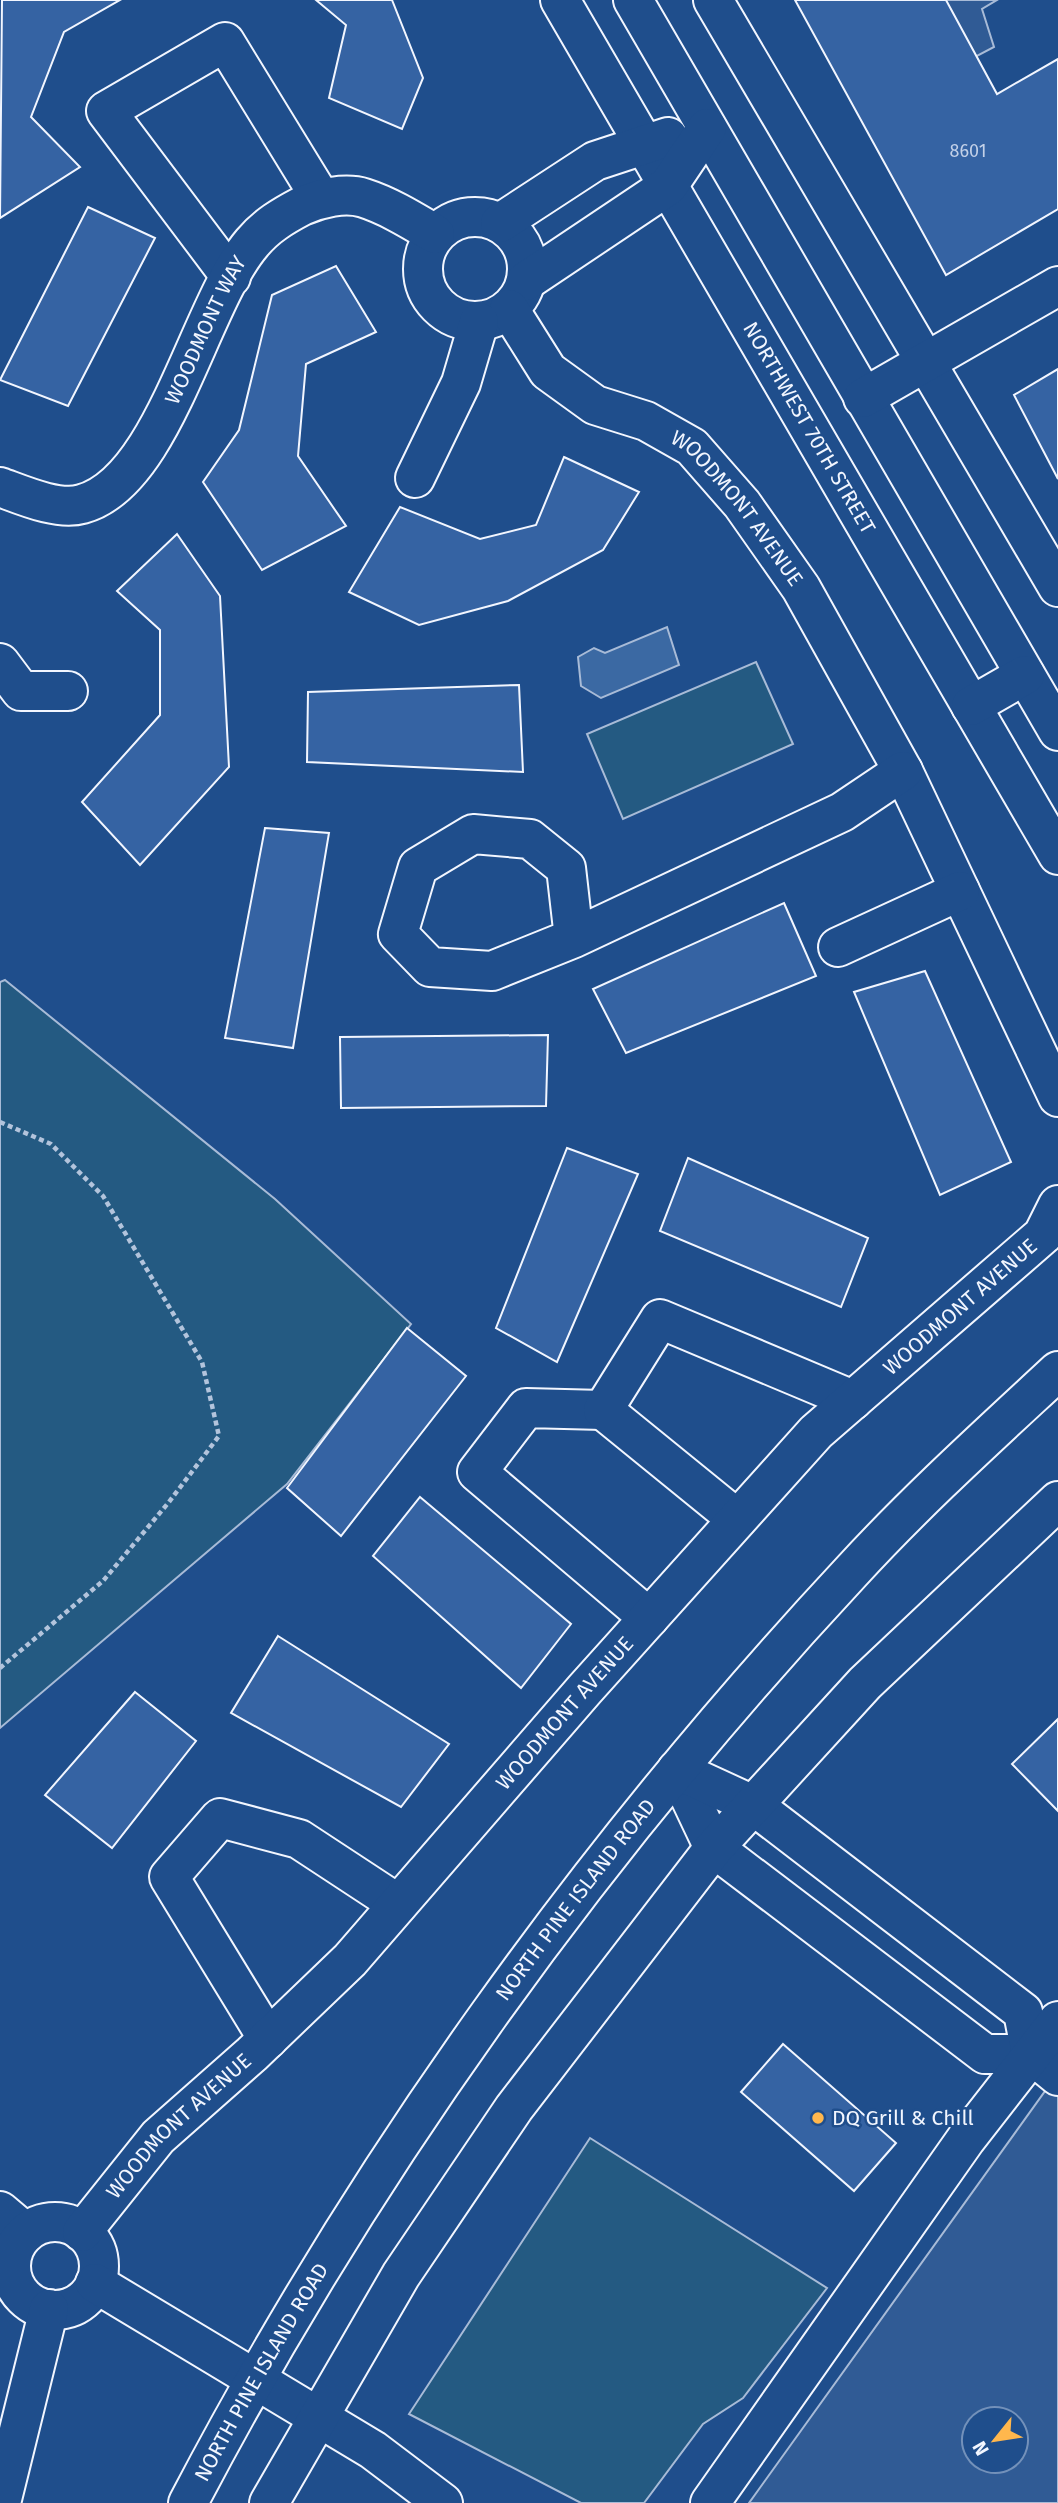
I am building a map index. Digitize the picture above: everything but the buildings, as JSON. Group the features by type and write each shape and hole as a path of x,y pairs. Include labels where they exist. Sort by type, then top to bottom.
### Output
{"street":[{"name":"NORTHWEST 70TH STREET","path":"560,0 1058,855"},
{"path":"634,0 1058,731"},
{"path":"713,0 1058,587"},
{"path":"231,276 106,111 225,42 320,197"},
{"path":"500,223 595,161 643,143 708,128"},
{"path":"415,478 461,383 505,304 527,264 523,248 514,234 500,223 485,217 467,217 449,223 435,234 426,249 422,267 424,285 433,301 446,313 463,320 505,304 668,186 708,128"},
{"name":"WOODMONT WAY","path":"0,486 38,502 81,505 122,481 151,441 231,276 251,244 277,218 320,197 362,197 435,234"},
{"path":"863,398 1058,286"},
{"name":"WOODMONT AVENUE","path":"505,304 548,371 596,405 646,421 692,447 742,505 801,588 903,771 1058,1097"},
{"path":"0,663 22,691 68,691"},
{"path":"971,706 1025,675"},
{"path":"574,938 566,868 530,839 472,834 418,867 398,934 430,967 492,971 574,938 842,812 903,771"},
{"path":"838,947 960,891"},
{"name":"WOODMONT AVENUE","path":"82,2232 158,2137 268,2039 350,1960 649,1618 816,1432 1043,1235 1058,1205"},
{"path":"603,1410 660,1319 853,1400"},
{"name":"NORTH PINE ISLAND ROAD","path":"188,2503 253,2379 368,2193 511,1982 677,1770 852,1571 1058,1371"},
{"path":"649,1618 477,1472 526,1408 603,1410 737,1519"},
{"path":"269,2503 401,2275 513,2108 714,1848 865,1683 1058,1501"},
{"path":"677,1770 753,1805 1023,2012 1044,2065"},
{"path":"677,1770 714,1848 985,2054 1044,2065"},
{"path":"268,2039 169,1877 220,1818 299,1839 398,1904"},
{"path":"709,2503 951,2160 1044,2065 1058,2021"},
{"path":"13,2222 56,2222 82,2232 92,2242 97,2256 95,2283 76,2304 63,2309 49,2309 35,2305 23,2296 15,2284 13,2222"},
{"path":"95,2283 373,2450 443,2503"},
{"path":"1,2503 49,2309"}],"path":[{"path":"0,1122 51,1144 103,1196 202,1362 219,1436 169,1502 103,1581 0,1668"}],"shaded area":[{"path":"917,0 997,0 982,9 994,47 956,67"},
{"path":"667,627 679,665 601,698 581,686 578,657 594,648 605,653"},
{"path":"756,662 793,744 623,819 587,734"},
{"path":"5,980 275,1199 411,1324 287,1484 0,1728 0,982"},
{"path":"1058,2073 1058,2503 749,2503"},
{"path":"590,2138 827,2288 743,2398 703,2424 644,2503 581,2503 409,2414"}],"place":[{"name":"DQ Grill & Chill","path":"818,2118"}]}
